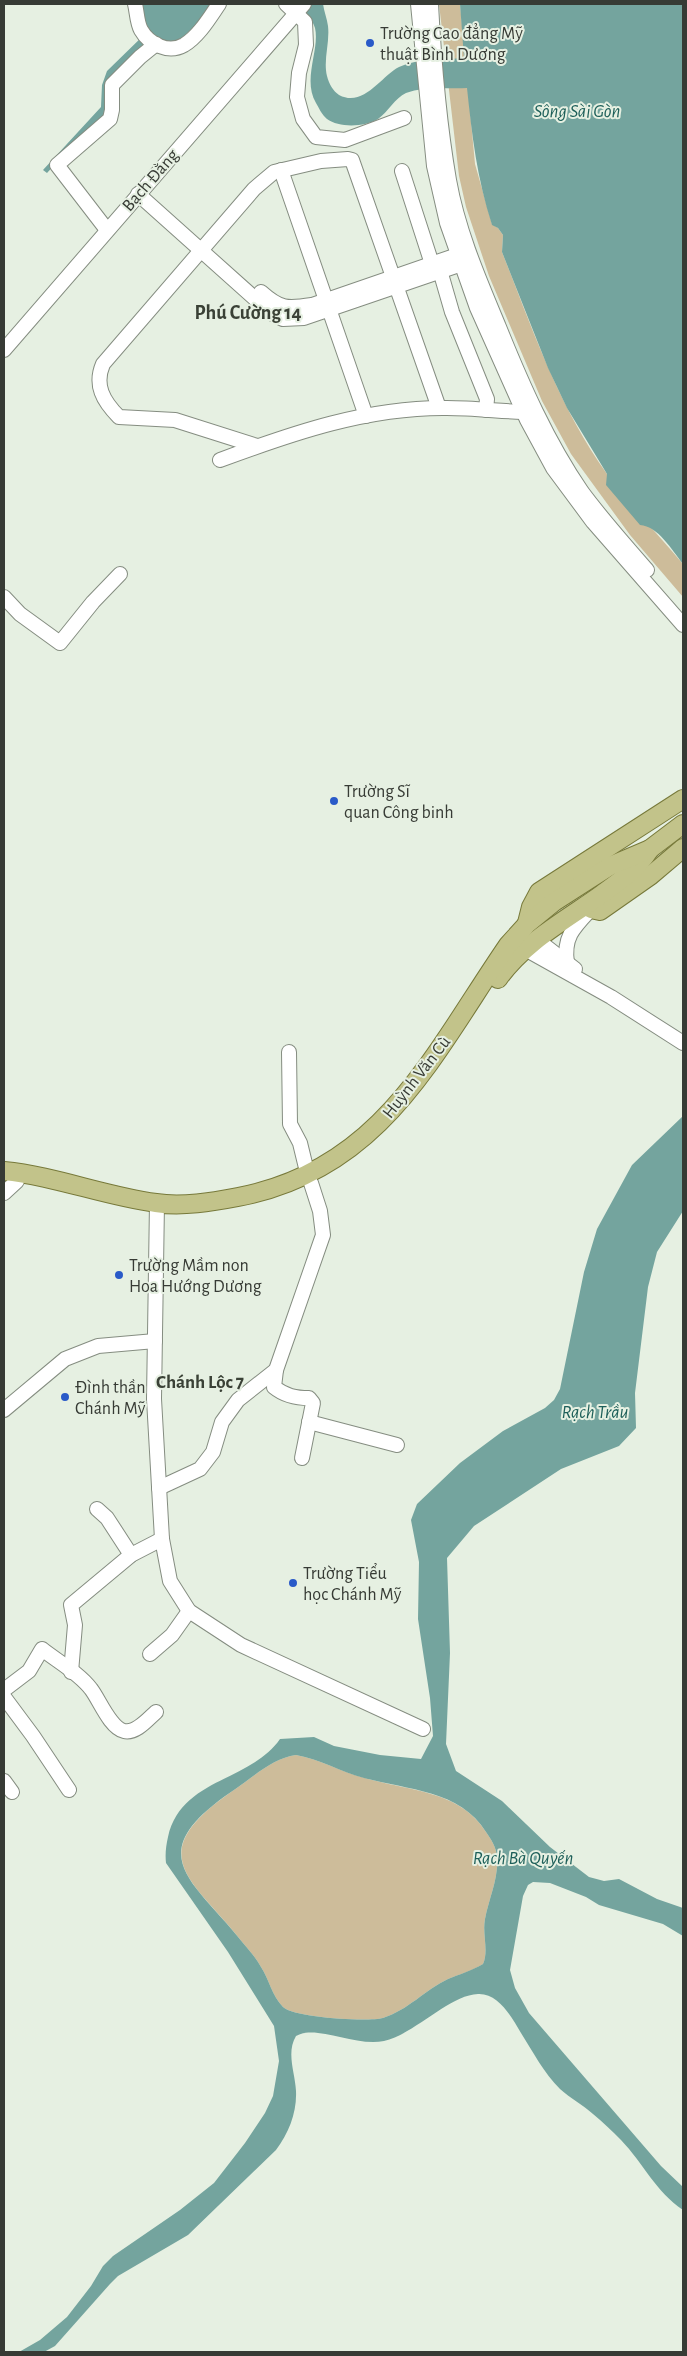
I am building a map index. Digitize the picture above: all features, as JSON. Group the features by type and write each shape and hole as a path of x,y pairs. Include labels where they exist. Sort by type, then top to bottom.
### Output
{"main road":[{"path":"525,942 529,916 539,892 683,799"},
{"path":"529,916 548,906 600,872 650,849 683,824"},
{"path":"583,911 600,911 650,876 683,848"},
{"path":"11,1180 157,1207 207,1209 256,1201 310,1179 324,1177 358,1153 407,1107 525,942 583,911 629,874 650,849"}],"street":[{"path":"135,4 140,29 150,40 170,49 184,45 207,22 219,4"},
{"path":"418,4 432,158 441,203 538,415 564,463 601,524 683,613"},
{"path":"430,4 449,181 477,308 523,412 553,468 683,625"},
{"path":"296,8 305,22 306,45 298,73 297,97 303,119 316,137 345,140 404,118"},
{"name":"Bạch Đằng","path":"4,350 10,335 107,230 296,8"},
{"path":"107,230 57,165 110,119 112,86 150,40"},
{"path":"257,446 175,420 119,417 112,410 100,388 98,375 103,364 254,189 274,172 321,161 348,158 352,160 439,408"},
{"path":"281,170 366,416"},
{"path":"402,171 452,312 487,399 486,410"},
{"path":"141,191 203,247 271,313 282,320 294,320 327,305 465,258"},
{"path":"220,460 290,434 366,416 439,408 523,412"},
{"path":"4,596 20,614 60,643 93,602 120,574"},
{"path":"567,963 565,948 567,941 583,911"},
{"path":"525,942 567,963 611,997"},
{"path":"525,942 683,1043"},
{"path":"289,1052 290,1124 300,1143 320,1211 322,1235 276,1370 274,1387 293,1398 309,1398 313,1403 302,1458"},
{"path":"157,1207 154,1399 162,1539 170,1581 189,1611 241,1645 423,1729"},
{"path":"4,1410 65,1359 98,1346 155,1341"},
{"path":"159,1488 200,1469 213,1452 222,1422 238,1400 276,1370"},
{"path":"308,1422 397,1446"},
{"path":"97,1509 107,1518 131,1555"},
{"path":"71,1672 75,1625 72,1605 131,1555 162,1539"},
{"path":"150,1654 172,1635 189,1611"},
{"path":"4,1690 29,1671 42,1649 90,1687 113,1725 123,1731 132,1731 138,1728 156,1712"},
{"path":"4,1697 69,1790"},
{"path":"4,1780 12,1792"}],"shaded area":[{"path":"439,4 460,4 475,164 492,224 503,235 502,252 536,338 561,394 590,448 625,497 683,564 683,597 630,535 571,454 542,401 489,276 466,207 459,176"},
{"path":"296,1755 314,1759 356,1775 432,1794 448,1800 475,1818 491,1840 496,1849 497,1856 495,1880 485,1919 485,1959 483,1964 448,1979 400,2010 383,2018 363,2020 332,2018 302,2014 283,2007 276,1998 255,1957 193,1884 184,1868 181,1851 187,1834 203,1814 262,1770 279,1760"}],"water":[{"path":"142,4 213,4 200,21 182,38 125,64 105,114 47,173 43,170 101,107 102,85 107,71 147,32"},
{"name":"Sông Sài Gòn","path":"298,4 323,4 328,23 327,76 335,91 339,95 348,98 364,94 392,71 407,64 464,58 460,4 683,4 683,564 659,534 647,526 640,525 606,485 607,474 567,408 548,368 502,252 503,235 498,228 492,225 482,191 467,88 413,91 402,95 382,116 373,122 345,125 332,122 322,113 312,94 311,75 316,37 315,28 306,12"},
{"path":"683,1116 683,1211 657,1252 648,1287 635,1393 636,1428 619,1446 561,1469 474,1526 447,1558 450,1653 446,1744 456,1771 502,1801 550,1847 589,1877 604,1881 619,1879 657,1899 683,1908 683,1936 663,1924 599,1905 586,1897 550,1883 533,1882 528,1885 523,1896 510,1970 515,1988 529,2013 661,2166 683,2187 683,2210 665,2195 614,2133 554,2083 509,2014 498,2002 486,1995 467,1996 444,2007 408,2031 384,2041 361,2041 314,2033 304,2033 296,2036 291,2056 296,2091 294,2114 285,2137 276,2150 188,2235 118,2276 55,2346 44,2352 19,2352 40,2340 67,2317 91,2286 103,2266 113,2256 180,2210 214,2183 245,2143 265,2113 273,2096 279,2061 274,2026 228,1952 166,1863 167,1840 175,1818 187,1803 201,1791 252,1764 267,1753 280,1739 314,1737 334,1746 380,1755 421,1759 433,1736 430,1698 418,1619 419,1562 411,1520 417,1504 460,1463 503,1431 545,1408 554,1400 560,1389 584,1272 597,1229 632,1165","holes":["296,1755 364,1778 432,1794 448,1800 475,1818 491,1840 496,1849 497,1856 495,1880 485,1919 485,1959 483,1964 448,1979 400,2010 383,2018 348,2019 302,2014 290,2011 279,2003 255,1957 193,1884 184,1868 181,1851 187,1833 203,1814 231,1792 279,1760"]}],"place":[{"name":"Trường Cao đẳng Mỹ thuật Bình Dương","path":"370,43"},
{"name":"Trường Sĩ quan Công binh","path":"334,801"},
{"name":"Trường Mầm non Hoa Hướng Dương","path":"119,1275"},
{"name":"Đình thần Chánh Mỹ","path":"65,1397"},
{"name":"Trường Tiểu học Chánh Mỹ","path":"293,1583"}],"district":[{"name":"Phú Cường 14","path":"248,312"},
{"name":"Chánh Lộc 7","path":"200,1381"}],"water label":[{"name":"Rạch Trầu","path":"595,1411"},
{"name":"Rạch Bà Quyến","path":"523,1857"}]}
